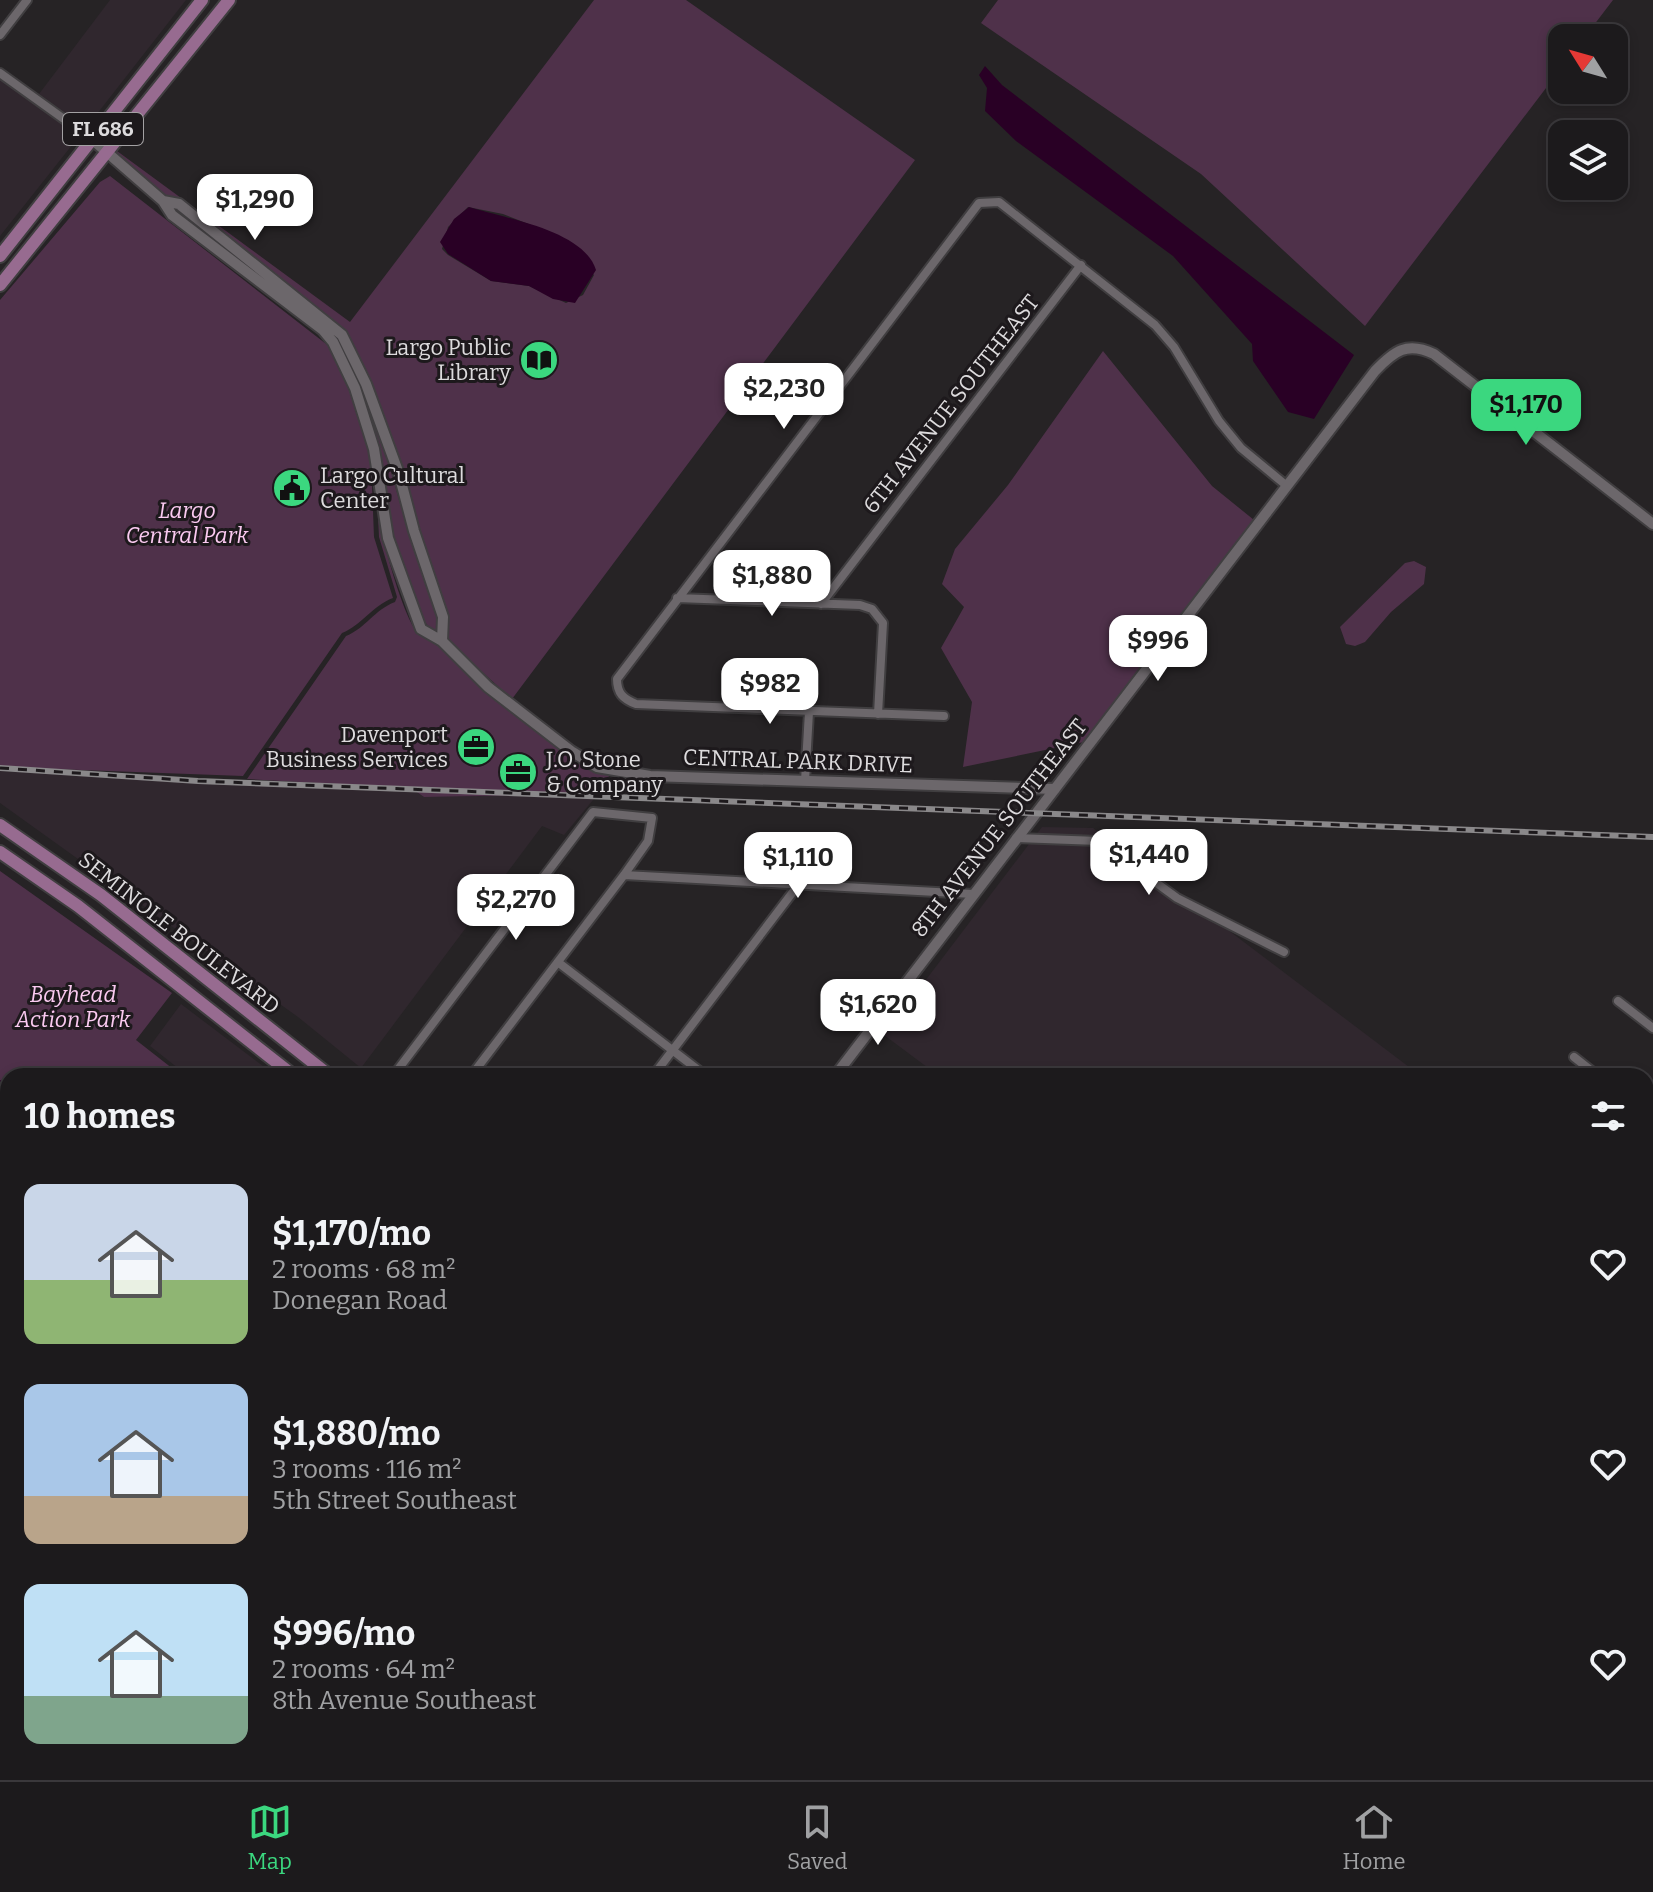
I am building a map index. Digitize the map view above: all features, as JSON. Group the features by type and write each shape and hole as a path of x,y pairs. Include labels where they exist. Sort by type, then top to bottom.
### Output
{"main road":[{"name":"FL 686","path":"0,256 94,141 202,0"},
{"name":"FL 686","path":"0,285 229,0"},
{"name":"SEMINOLE BOULEVARD","path":"0,825 169,948 320,1068"},
{"path":"25,869 37,850"},
{"name":"SEMINOLE BOULEVARD","path":"0,852 155,965 283,1068"},
{"path":"155,965 169,948"},
{"path":"298,1068 307,1058"}],"street":[{"path":"0,35 27,0"},
{"path":"0,73 94,141"},
{"name":"CENTRAL PARK DRIVE","path":"94,141 163,201 172,215 323,330 333,342 355,388 374,449 388,538 421,629 442,641 488,687 597,767 650,776 1055,789"},
{"name":"CENTRAL PARK DRIVE","path":"163,201 179,204 342,335 366,384 399,474 414,531 443,617 442,641"},
{"path":"944,716 636,704 625,700 617,690 622,669 979,203 999,202 1155,325 1174,347 1219,421 1241,448 1287,486"},
{"name":"6TH AVENUE SOUTHEAST","path":"821,604 1081,265"},
{"name":"8TH AVENUE SOUTHEAST","path":"841,1068 1389,356 1407,347 1420,347 1434,354 1653,524"},
{"path":"677,598 860,605 872,609 883,623 878,714"},
{"path":"805,781 809,712"},
{"path":"399,1068 593,812 652,818 648,841 477,1068"},
{"path":"1016,838 1099,841 1177,898 1284,952"},
{"path":"624,875 973,894"},
{"path":"659,1068 799,884"},
{"path":"559,963 695,1068"},
{"path":"1618,1001 1653,1028"},
{"path":"1574,1057 1588,1068"}],"shaded area":[{"path":"110,0 186,0 86,128 39,94"},
{"path":"985,66 1002,85 1354,355 1314,419 1288,412 1253,361 1252,344 1173,256 1016,141 985,111 987,88 979,75"},
{"path":"0,79 80,135 0,236"},
{"path":"469,207 541,228 576,245 588,256 596,270 575,303 553,299 529,286 491,281 448,254 440,242 454,219"},
{"path":"0,771 411,788 424,797 598,794 564,835 542,826 361,1068 298,1017 0,803"},
{"path":"1042,827 1093,828 1410,1068 928,1068 884,1035"},
{"path":"181,1004 265,1068 178,1068 150,1046"}],"green space":[{"path":"594,0 686,0 915,160 512,699 448,641 448,616 418,530 405,474 371,382 347,333 183,201 163,195 115,154 117,151 350,322","holes":["468,207 503,214 559,236 594,275 583,295 566,303 529,286 491,281 442,249 448,227"]},
{"path":"998,0 1613,0 1595,24 1548,24 1548,85 1365,326 1201,174 981,23"},
{"name":"Largo Central Park","path":"110,176 330,347 363,422 371,460 374,537 393,598 342,633 243,776 0,767 0,300 100,182"},
{"path":"330,330 355,369 377,426 409,534 432,595 437,633 423,620 403,576 372,418 354,371"},
{"path":"1103,351 1212,486 1254,520 1084,742 963,767 972,702 941,648 964,607 942,584 955,549 1008,485"},
{"path":"378,517 400,596 418,633 535,728 595,771 609,776 598,794 424,797 411,788 247,779 346,636 395,602 397,597 379,537"},
{"path":"1414,561 1426,567 1424,584 1391,612 1365,642 1355,646 1346,644 1340,627 1405,563"},
{"name":"Bayhead Action Park","path":"0,871 172,993 136,1040 172,1068 0,1068"}],"railway":[{"path":"0,768 198,781 1653,837"}],"place":[{"name":"Largo Public Library","path":"539,360"},
{"name":"Largo Cultural Center","path":"292,488"},
{"name":"Davenport Business Services","path":"476,747"},
{"name":"J.O. Stone & Company","path":"518,772"}]}
